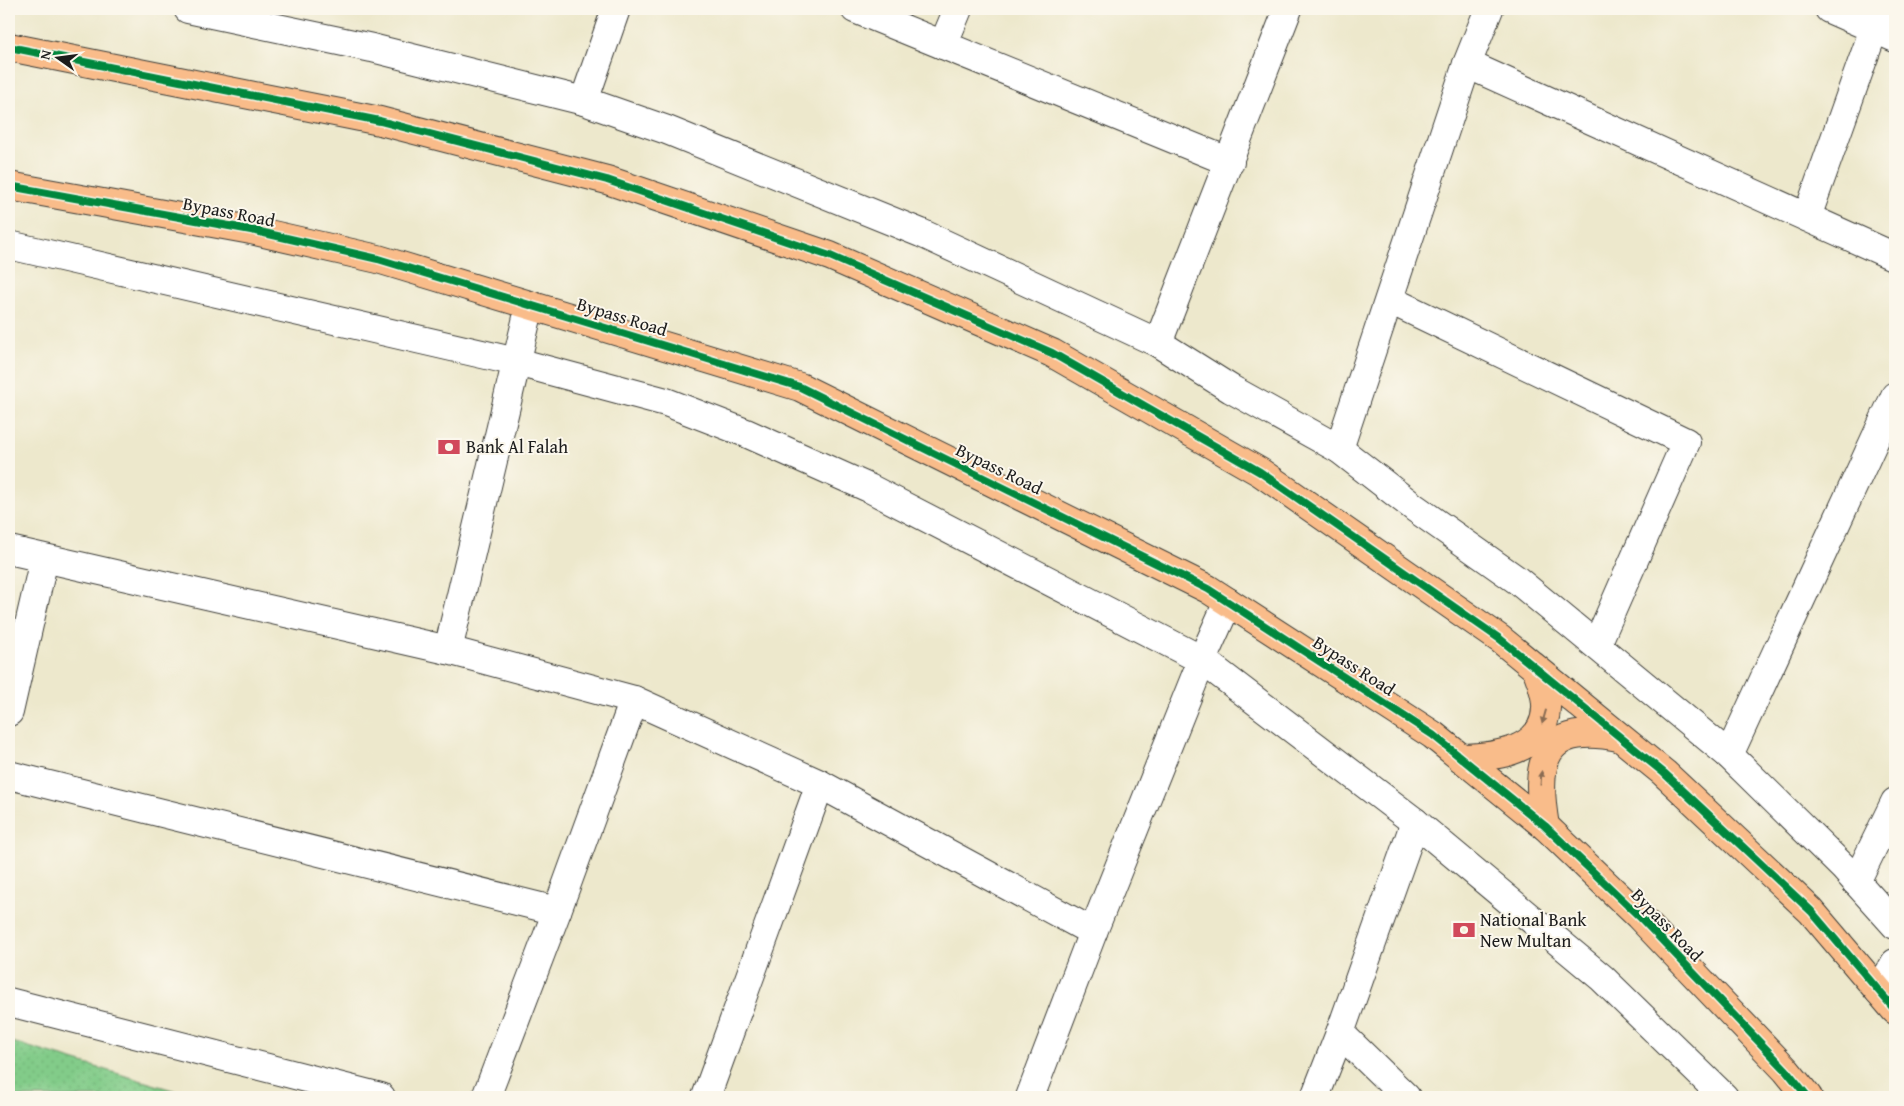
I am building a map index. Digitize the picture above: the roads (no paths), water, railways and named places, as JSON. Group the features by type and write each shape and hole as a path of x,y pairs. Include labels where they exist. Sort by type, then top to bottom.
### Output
{"main road":[{"path":"9,47 389,123 607,180 830,256 1052,353 1260,472 1500,639 1664,773 1811,911 1887,1001"},
{"name":"Bypass Road","path":"9,186 251,230 369,257 800,387 1208,589 1433,735 1545,826 1639,916 1786,1070 1808,1097"},
{"path":"1461,758 1489,757 1509,753 1535,737 1543,723 1546,709 1545,693 1537,670"},
{"path":"1545,826 1541,801 1541,770 1544,759 1553,746 1574,735 1602,734 1619,737"}],"street":[{"path":"188,9 372,48 584,101 667,130 921,233 1158,343 1231,389 1339,449 1415,508 1518,580 1729,755 1856,882 1895,925"},
{"path":"584,101 616,9"},
{"path":"855,9 1230,162"},
{"path":"943,45 958,9"},
{"path":"1158,343 1288,9"},
{"path":"1339,449 1467,64 1489,9"},
{"path":"1807,217 1884,26 1829,9"},
{"path":"1467,64 1895,257"},
{"path":"9,245 517,362 666,402 746,433 869,488 1202,660 1415,822 1602,978 1724,1097"},
{"path":"1390,300 1686,442 1597,644"},
{"path":"448,650 530,305"},
{"path":"1729,755 1895,396"},
{"path":"9,550 448,650 634,700 820,784 1093,932"},
{"path":"9,712 44,558"},
{"path":"1030,1097 1093,932 1202,660 1228,602"},
{"path":"486,1097 558,911 634,700"},
{"path":"9,775 558,911"},
{"path":"706,1097 820,784"},
{"path":"1856,882 1895,802"},
{"path":"1315,1097 1340,1033 1415,822"},
{"path":"1887,1001 1895,963"},
{"path":"9,1002 304,1088 381,1097"},
{"path":"1340,1033 1406,1097"}],"place":[{"name":"Bank Al Falah","path":"449,447"},
{"name":"National Bank New Multan","path":"1464,930"}]}
